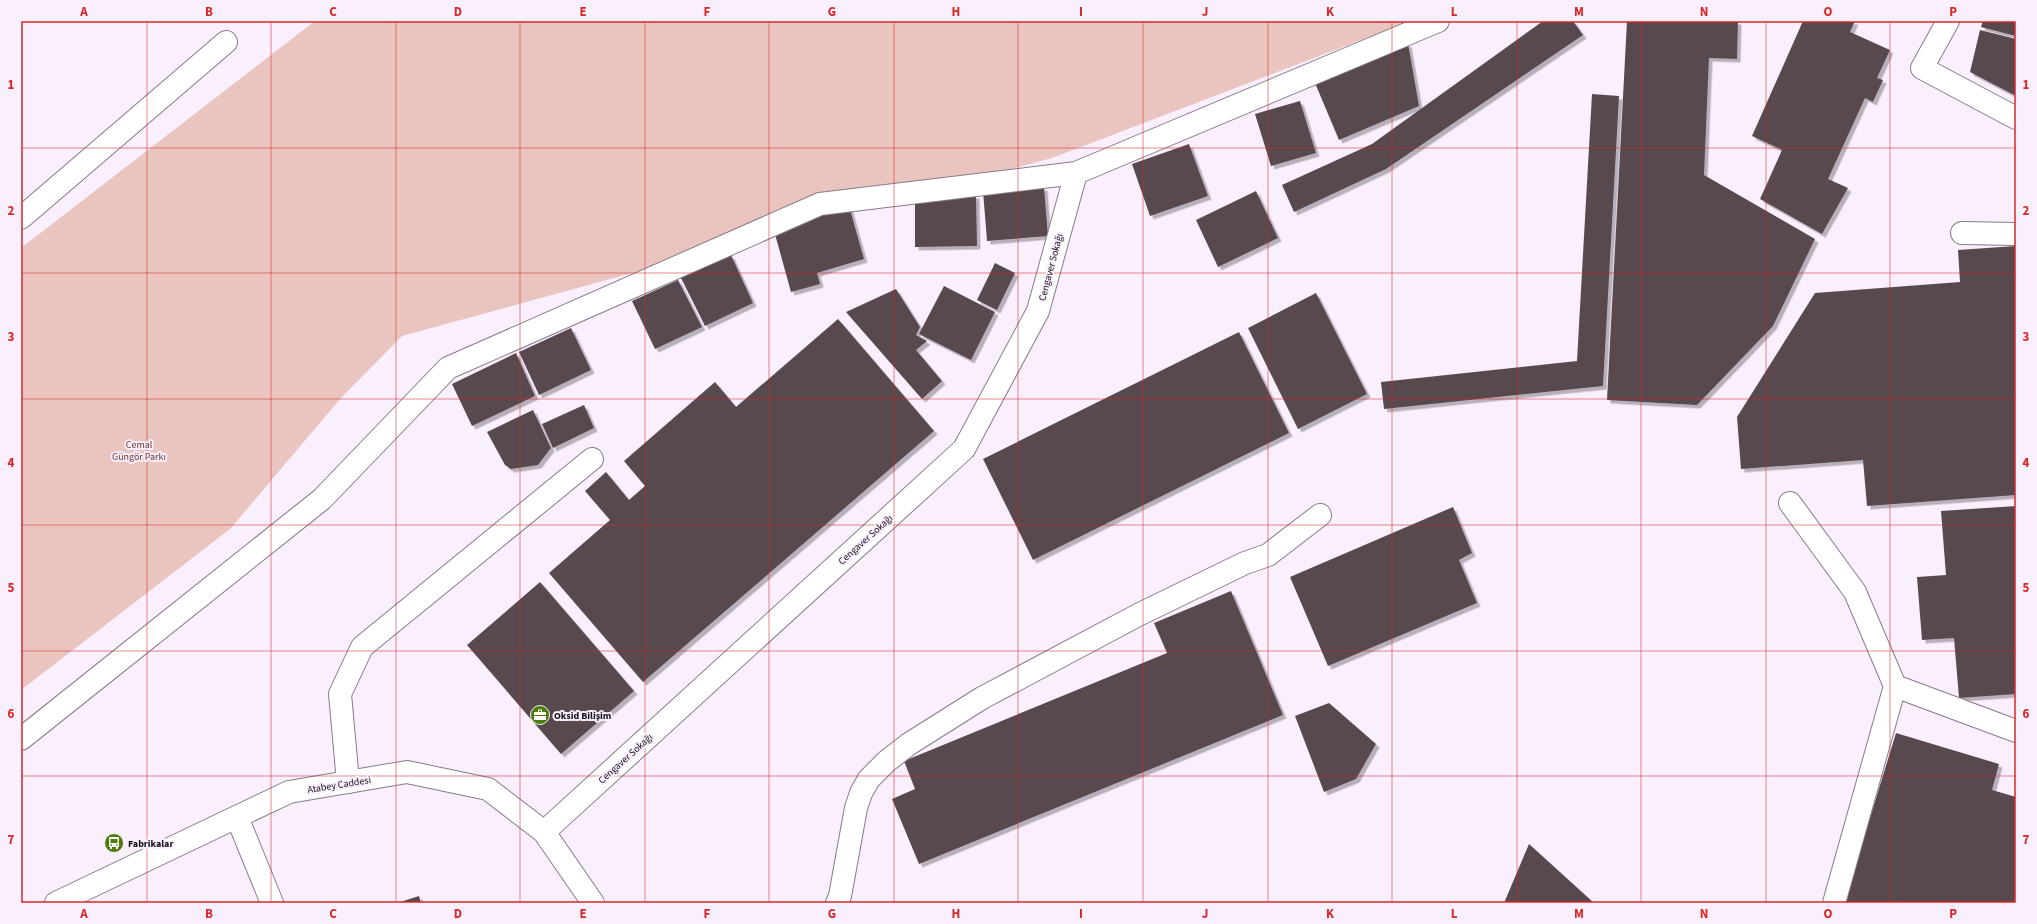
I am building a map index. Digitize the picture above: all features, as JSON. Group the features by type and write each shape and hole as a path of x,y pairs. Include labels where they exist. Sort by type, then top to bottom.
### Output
{"street":[{"path":"21,739 322,499 448,368 820,204 1076,173 1438,21"},
{"path":"1948,21 1922,68 2016,118"},
{"path":"21,218 226,42"},
{"name":"Cengaver Sokağı","path":"544,832 964,449 1038,311 1076,173"},
{"path":"1962,233 2016,234"},
{"path":"348,782 340,694 362,647 592,459"},
{"path":"1790,503 1855,592 1895,686 1834,903"},
{"path":"837,903 840,896 856,808 861,793 869,779 887,761 909,744 989,694 1140,614 1246,563 1268,555 1320,515"},
{"path":"1895,686 2016,731"},
{"name":"Atabey Caddesi","path":"56,903 289,792 407,772 488,789 544,832 593,903"},
{"path":"237,817 272,903"}],"green space":[{"name":"Cemal Güngör Parkı","path":"315,21 1411,21 1052,158 402,336 340,399 230,529 21,690 21,248"}],"building":[{"path":"1543,21 1573,21 1583,35 1386,169 1294,212 1282,185 1372,144"},
{"path":"1627,21 1738,21 1737,59 1709,58 1704,175 1815,239 1773,326 1697,405 1607,400"},
{"path":"1803,21 1855,21 1850,32 1890,50 1877,78 1883,80 1873,102 1865,98 1828,179 1848,188 1822,234 1760,199 1782,150 1752,136"},
{"path":"1983,21 2016,21 2016,36 1981,27"},
{"path":"1980,30 2016,39 2016,96 1970,72"},
{"path":"1408,43 1419,106 1339,140 1315,83"},
{"path":"1592,94 1619,96 1603,386 1384,409 1381,382 1577,361"},
{"path":"1300,101 1316,153 1271,166 1255,114"},
{"path":"1189,144 1208,196 1150,216 1132,164"},
{"path":"1044,187 1048,236 987,241 983,191"},
{"path":"1256,191 1278,238 1218,267 1196,220"},
{"path":"976,195 977,246 915,247 915,196"},
{"path":"849,206 864,259 817,273 820,284 791,292 773,227"},
{"path":"2016,246 2016,495 1867,506 1863,460 1741,469 1737,417 1815,293 1960,282 1958,250"},
{"path":"731,255 753,303 705,326 681,278"},
{"path":"995,263 1015,273 997,310 977,300"},
{"path":"678,280 702,327 655,349 632,301"},
{"path":"944,286 995,312 971,360 919,334"},
{"path":"896,289 920,327 916,335 927,341 916,350 942,381 922,399 846,312"},
{"path":"1316,293 1367,394 1298,429 1248,328"},
{"path":"838,319 934,431 643,682 549,573 610,520 585,491 606,472 629,500 645,486 624,461 715,382 736,407"},
{"path":"571,328 591,370 539,395 519,352"},
{"path":"1239,332 1289,433 1033,560 983,459"},
{"path":"516,353 535,396 472,426 452,384"},
{"path":"584,405 594,428 553,448 542,424"},
{"path":"533,410 551,448 538,465 511,469 505,465 487,432"},
{"path":"2016,506 2016,694 1959,698 1954,638 1922,640 1917,577 1946,575 1941,511"},
{"path":"1453,507 1472,553 1459,560 1477,603 1328,666 1290,577"},
{"path":"540,582 634,691 561,754 467,645"},
{"path":"1231,591 1283,715 919,864 892,799 915,789 904,761 1167,653 1154,623"},
{"path":"1329,703 1376,744 1356,779 1324,792 1295,716"},
{"path":"1896,733 1999,764 1992,790 2016,797 2016,903 1844,903"},
{"path":"1529,844 1594,903 1504,903"},
{"path":"419,896 421,903 397,903"}],"place":[{"name":"Oksid Bilişim","path":"540,715"},
{"name":"Fabrikalar","path":"114,843"}]}
